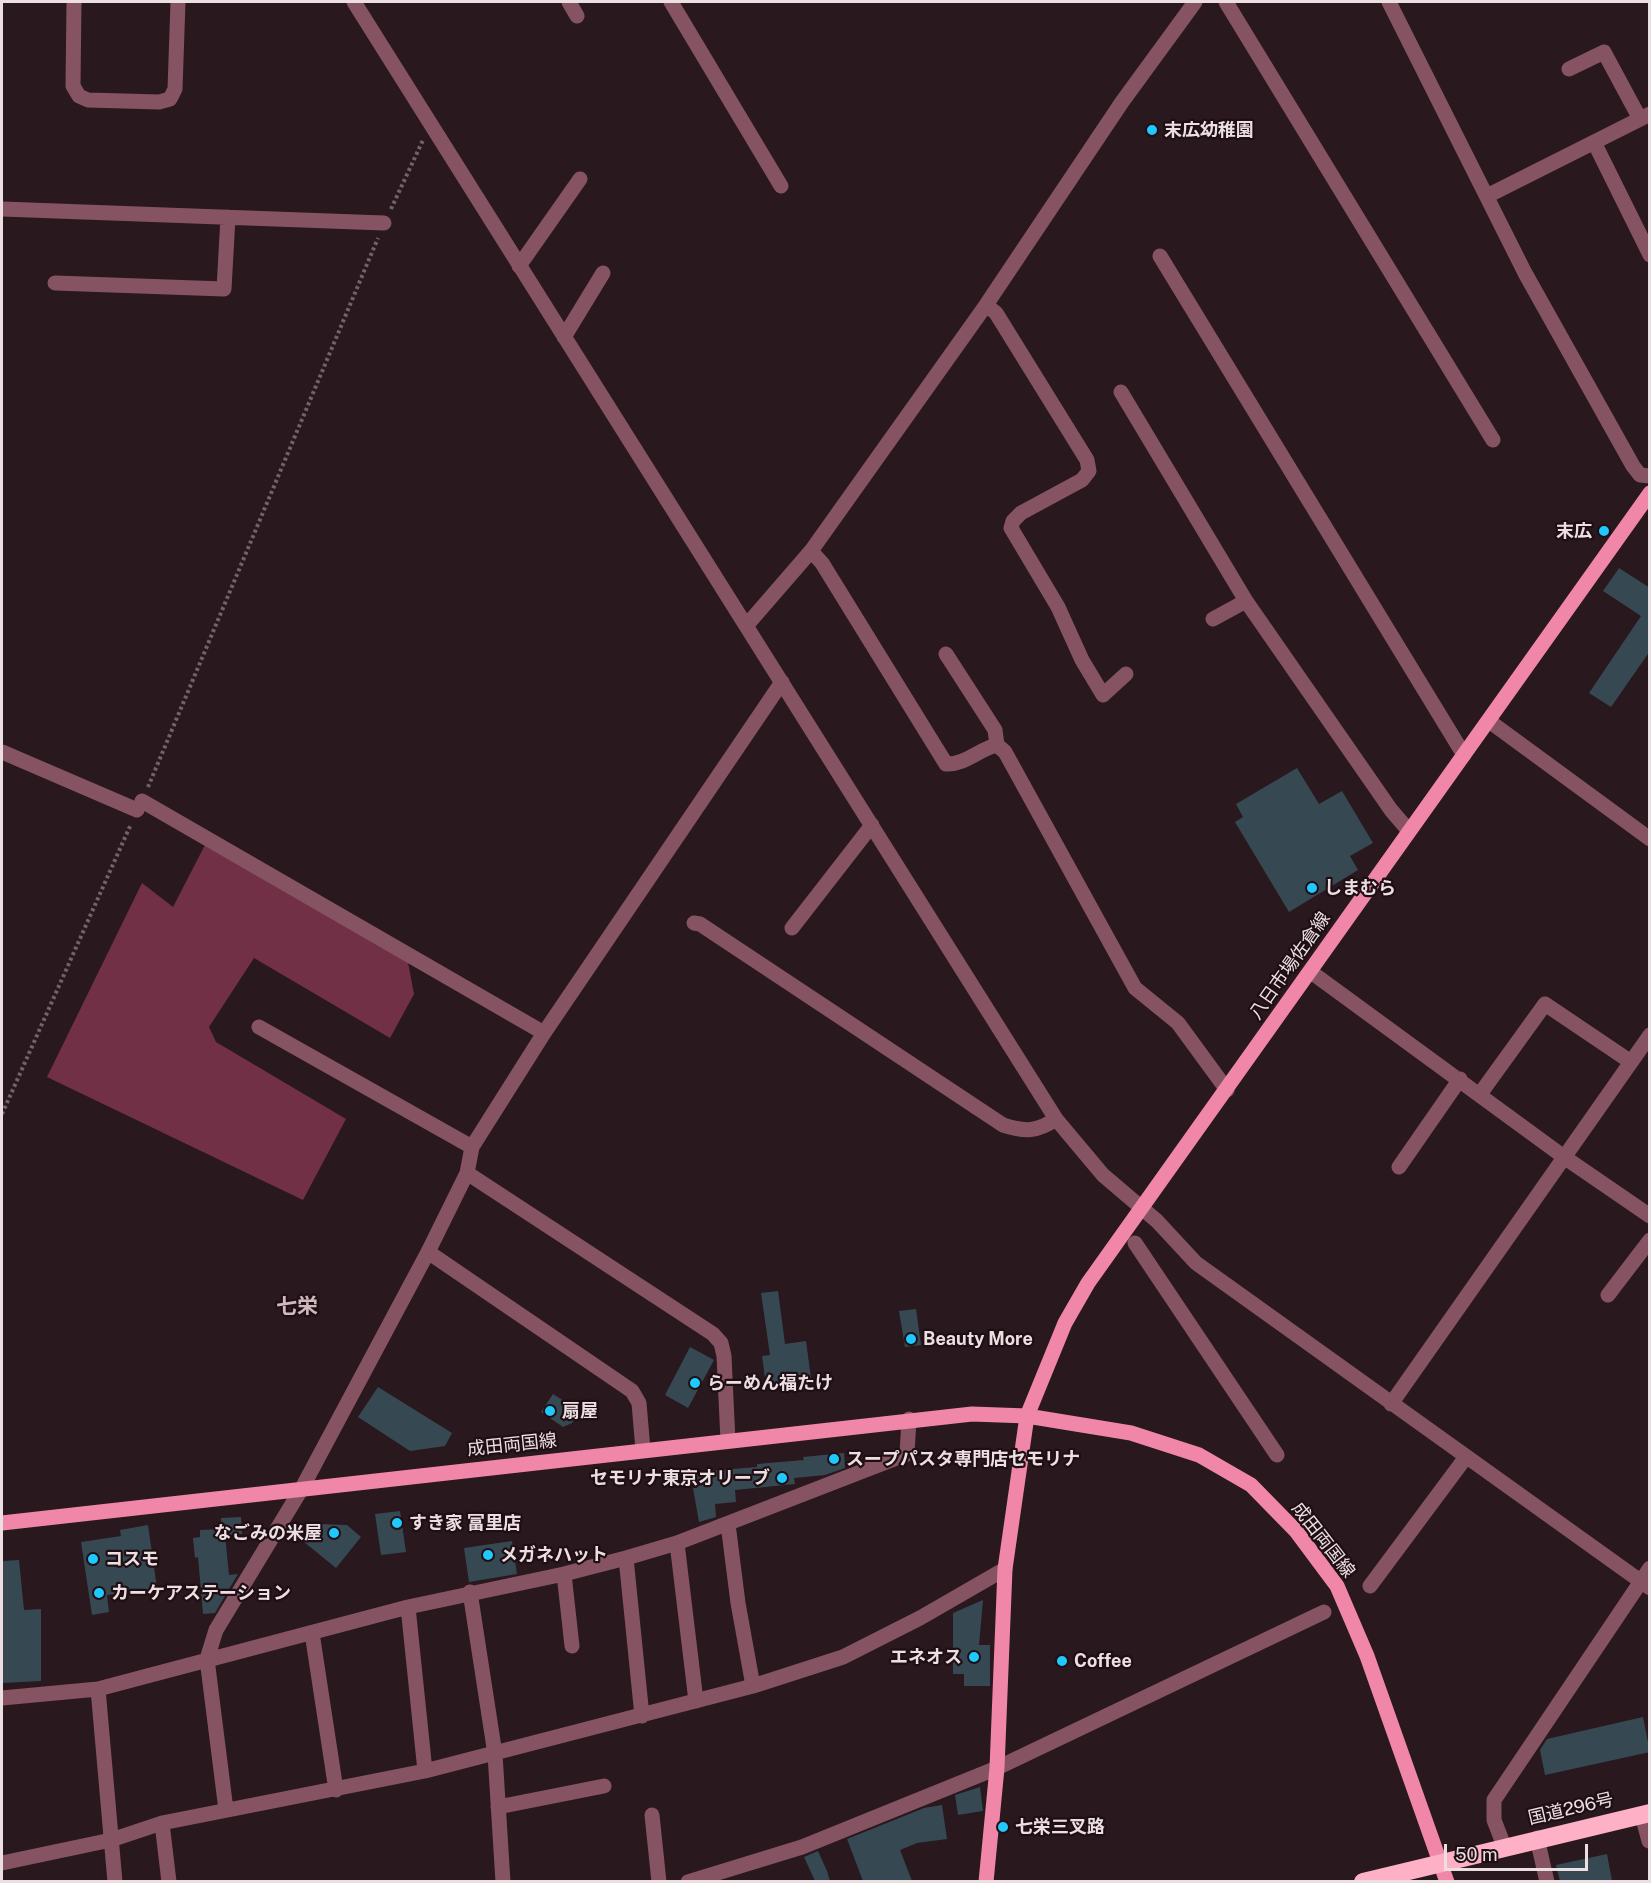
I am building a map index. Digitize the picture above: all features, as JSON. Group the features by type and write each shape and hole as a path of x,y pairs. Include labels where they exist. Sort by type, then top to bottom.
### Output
{"highway":[{"name":"国道296号","path":"1363,1881 1381,1879 1504,1846 1646,1814"}],"main road":[{"name":"八日市場佐倉線","path":"1027,1416 1065,1323 1088,1283 1650,493"},
{"name":"成田両国線","path":"2,1522 972,1413 1027,1416 1131,1433 1198,1455 1251,1485 1296,1531 1340,1595 1367,1656 1447,1881"},
{"path":"986,1881 997,1768 1005,1569 1027,1416"}],"street":[{"path":"74,2 73,86 79,96 88,100 159,102 170,99 175,89 178,2"},
{"path":"569,2 577,16"},
{"path":"671,2 781,186"},
{"path":"746,626 811,551 986,305 1122,102 1195,2"},
{"path":"1226,2 1493,440"},
{"path":"1389,2 1526,273 1633,466 1640,475 1650,476"},
{"path":"361,4 430,124 1056,1119 1118,1191 1143,1208 1196,1263 1645,1585"},
{"path":"1487,196 1645,116 1604,52 1569,69"},
{"path":"1594,142 1650,255"},
{"path":"519,266 580,179"},
{"path":"2,209 384,223"},
{"path":"55,283 224,289 228,217"},
{"path":"1160,256 1464,755"},
{"path":"564,337 603,273"},
{"path":"986,305 1002,322 1087,460 1089,471 1082,480 1021,513 1013,520 1011,528 1058,607 1082,660 1103,695 1126,674"},
{"path":"1121,392 1246,601 1391,810 1410,831"},
{"path":"811,551 822,563 946,764 957,765 986,747 997,745"},
{"path":"1213,619 1246,601"},
{"path":"946,654 995,730 997,745 1005,752 1135,988 1179,1023 1227,1090"},
{"path":"226,1810 207,1659 216,1630 303,1488 428,1252 467,1173 472,1147 544,1033 782,682"},
{"path":"1489,721 1650,839"},
{"path":"2,752 140,806 544,1033"},
{"path":"792,928 872,825"},
{"path":"694,923 700,924 1003,1125 1029,1131 1042,1128 1056,1119"},
{"path":"1311,972 1564,1157 1650,1216"},
{"path":"1480,1094 1545,1004 1631,1062"},
{"path":"259,1027 472,1147"},
{"path":"1391,1404 1650,1035"},
{"path":"1399,1167 1460,1079"},
{"path":"467,1173 713,1334 721,1342 724,1356 728,1441"},
{"path":"1608,1295 1650,1240"},
{"path":"1135,1243 1277,1455"},
{"path":"428,1252 632,1391 639,1403 644,1450"},
{"path":"2,1698 98,1689 408,1607 470,1592 564,1574 677,1543 907,1454 909,1419"},
{"path":"1370,1586 1466,1457"},
{"path":"728,1524 738,1603 753,1686"},
{"path":"677,1543 696,1701"},
{"path":"626,1558 642,1716"},
{"path":"1504,1846 1494,1820 1494,1800 1645,1585 1650,1568"},
{"path":"2,1863 111,1840 162,1823 425,1771 753,1686 843,1657 920,1618 1005,1569"},
{"path":"564,1574 572,1646"},
{"path":"470,1592 495,1754 503,1881"},
{"path":"408,1607 425,1771"},
{"path":"688,1881 802,1847 997,1768 1324,1612"},
{"path":"312,1633 336,1790"},
{"path":"98,1689 115,1881"},
{"path":"498,1807 604,1786"},
{"path":"1646,1814 1649,1841"},
{"path":"652,1815 659,1881"},
{"path":"162,1823 169,1881"},
{"path":"1537,1838 1547,1881"}],"path":[{"path":"2,1114 140,806 384,223 430,124"}],"shaded area":[{"path":"205,845 407,957 414,994 390,1038 254,958 209,1027 216,1042 346,1119 303,1200 47,1077 142,883 173,907"}],"building":[{"path":"1619,568 1650,588 1650,651 1611,707 1589,693 1641,616 1603,591"},
{"path":"1297,768 1319,804 1342,791 1373,843 1350,856 1358,870 1289,912 1235,822 1243,817 1236,804"},
{"path":"778,1291 785,1344 806,1341 811,1378 766,1385 762,1356 770,1355 761,1293"},
{"path":"916,1309 921,1345 905,1347 899,1311"},
{"path":"690,1347 714,1360 688,1408 665,1395"},
{"path":"378,1387 452,1433 445,1446 410,1451 358,1417"},
{"path":"553,1394 580,1411 572,1423 563,1427 541,1412"},
{"path":"844,1453 845,1468 825,1475 794,1478 795,1484 735,1490 736,1502 715,1504 716,1517 699,1522 693,1488 697,1488 695,1472 757,1467 757,1464 804,1460 803,1457"},
{"path":"400,1511 406,1552 381,1555 375,1514"},
{"path":"241,1517 242,1534 225,1535 229,1575 238,1574 215,1613 203,1614 198,1557 195,1558 193,1538 200,1537 200,1530 222,1529 221,1518"},
{"path":"318,1524 347,1525 361,1537 336,1568 304,1542"},
{"path":"148,1525 157,1588 107,1595 109,1612 92,1615 81,1542 121,1536 120,1530"},
{"path":"512,1541 517,1574 469,1582 464,1548"},
{"path":"19,1560 24,1610 41,1609 41,1681 2,1683 2,1561"},
{"path":"983,1600 979,1645 990,1645 990,1686 964,1686 964,1674 953,1674 953,1613"},
{"path":"1643,1717 1650,1752 1545,1775 1540,1750 1547,1739"},
{"path":"980,1787 983,1811 958,1815 955,1795"},
{"path":"942,1805 947,1839 917,1843 900,1850 912,1881 863,1881 847,1839 924,1808"},
{"path":"818,1851 830,1881 815,1881 804,1857"},
{"path":"1607,1854 1612,1881 1560,1881 1556,1865"}],"place":[{"name":"末広幼稚園","path":"1152,130"},
{"name":"末広","path":"1604,531"},
{"name":"しまむら","path":"1312,888"},
{"name":"Beauty More","path":"911,1339"},
{"name":"らーめん福たけ","path":"695,1383"},
{"name":"扇屋","path":"550,1411"},
{"name":"スープパスタ専門店セモリナ","path":"834,1459"},
{"name":"セモリナ東京オリーブ","path":"782,1478"},
{"name":"すき家 富里店","path":"397,1523"},
{"name":"なごみの米屋","path":"334,1533"},
{"name":"メガネハット","path":"488,1555"},
{"name":"コスモ","path":"93,1559"},
{"name":"カーケアステーション","path":"99,1593"},
{"name":"エネオス","path":"974,1657"},
{"name":"Coffee","path":"1062,1661"},
{"name":"七栄三叉路","path":"1003,1827"}],"district":[{"name":"七栄","path":"297,1307"}]}
